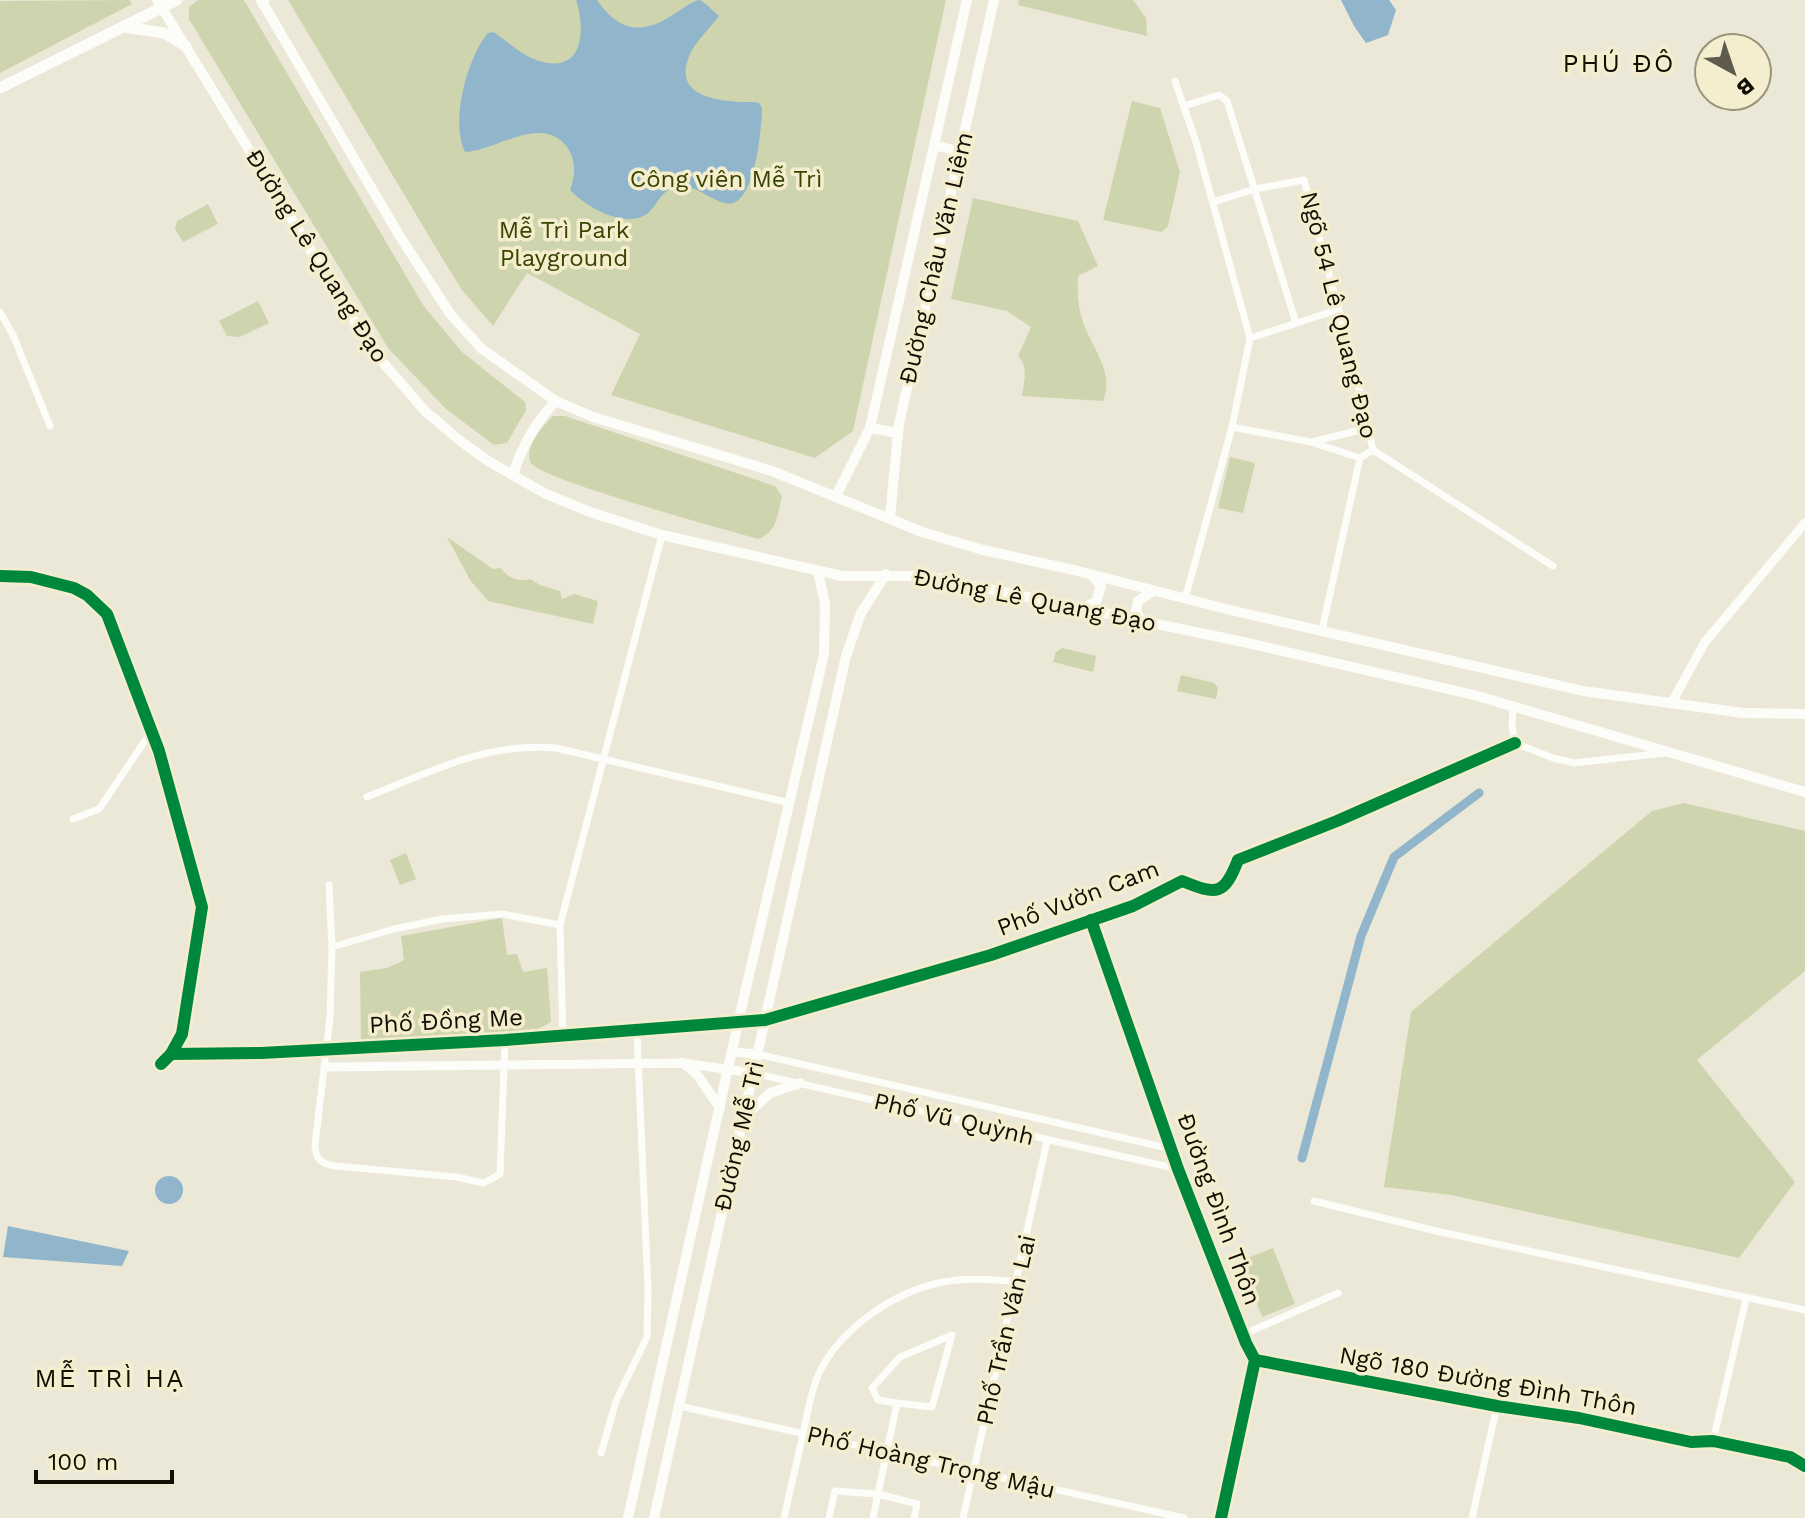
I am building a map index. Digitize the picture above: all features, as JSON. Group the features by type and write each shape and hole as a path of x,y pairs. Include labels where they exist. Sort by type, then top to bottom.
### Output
{"main road":[{"path":"0,88 123,27 160,4 177,0"},
{"name":"Đường Châu Văn Liêm","path":"836,496 870,428 967,0"},
{"name":"Đường Châu Văn Liêm","path":"890,517 898,433 994,0"},
{"name":"Đường Lê Quang Đạo","path":"263,1 399,235 451,315 482,349 556,401 593,417 772,471 922,532 983,550 1583,691 1743,713 1805,714"},
{"name":"Đường Lê Quang Đạo","path":"160,4 372,350 425,411 473,451 546,494 662,535 818,572 842,576 927,576 1248,643 1513,705 1805,792"},
{"path":"123,27 164,33 186,46"},
{"path":"934,145 961,152"},
{"path":"513,474 524,443 538,420 556,401"},
{"path":"870,428 898,433"},
{"name":"Đường Mễ Trì","path":"628,1518 824,651 825,603 818,572"},
{"name":"Đường Mễ Trì","path":"654,1518 846,656 861,613 886,574"},
{"path":"1082,607 1096,602 1100,594 1101,586 1092,575"},
{"path":"1141,621 1136,610 1138,601 1152,592"},
{"path":"824,651 846,656"},
{"path":"683,1063 696,1073 720,1108"},
{"path":"742,1119 769,1094 800,1083"}],"street":[{"path":"1175,81 1213,202 1250,338 1232,427 1185,599"},
{"path":"1184,106 1219,95 1227,101 1296,323"},
{"name":"Ngõ 54 Lê Quang Đạo","path":"1255,189 1304,180 1373,450 1360,458 1322,630"},
{"path":"1213,202 1255,189"},
{"path":"1250,338 1337,310"},
{"path":"0,312 13,335 50,426"},
{"path":"1232,427 1311,442 1360,458"},
{"path":"1311,442 1368,428"},
{"path":"1373,450 1553,566"},
{"path":"1672,702 1705,642 1805,523"},
{"path":"563,1037 560,925 662,535"},
{"path":"0,576 31,577 74,588 87,595 107,614 151,732 202,907 182,1034 171,1054 161,1064"},
{"path":"1513,705 1515,743 1553,758 1574,763 1669,752"},
{"path":"73,819 99,809 151,732"},
{"name":"Phố Vườn Cam","path":"765,1020 945,969 1143,902 1182,881 1210,891 1222,889 1228,884 1238,860 1337,821 1515,743"},
{"path":"367,797 480,753 527,745 556,748 790,803"},
{"path":"329,885 332,947 328,1049 315,1150 321,1161 336,1166 456,1177 484,1183 492,1181 500,1174 505,1040"},
{"path":"332,947 442,919 502,914 560,925"},
{"name":"Đường Đình Thôn","path":"1091,920 1178,1169 1242,1335 1255,1360"},
{"name":"Phố Đồng Me","path":"171,1054 563,1037 765,1020"},
{"path":"601,1453 616,1401 647,1337 648,1291 637,1032"},
{"path":"732,1052 757,1054"},
{"name":"Phố Vũ Quỳnh","path":"757,1054 1172,1149"},
{"name":"Phố Đồng Me","path":"325,1067 683,1063 730,1070"},
{"name":"Phố Vũ Quỳnh","path":"730,1070 800,1083 1178,1169"},
{"name":"Phố Trần Văn Lai","path":"963,1518 1047,1141"},
{"path":"1314,1201 1805,1310"},
{"path":"784,1518 811,1397 821,1370 844,1338 868,1318 912,1291 945,1281 977,1279 1017,1282"},
{"path":"1242,1335 1338,1293"},
{"path":"1713,1441 1746,1299"},
{"path":"952,1335 932,1407 897,1403 878,1400 872,1388 900,1357 952,1335"},
{"path":"1221,1518 1255,1360"},
{"name":"Ngõ 180 Đường Đình Thôn","path":"1255,1360 1497,1406 1579,1418 1691,1442 1713,1441 1790,1457 1805,1466"},
{"path":"873,1518 897,1403"},
{"name":"Phố Hoàng Trọng Mậu","path":"679,1406 974,1472 1127,1511 1184,1518"},
{"path":"1472,1518 1497,1406"},
{"path":"829,1518 835,1491 878,1494 917,1504 914,1518"}],"green space":[{"path":"129,0 132,4 0,73 0,1"},
{"path":"198,0 244,0 423,305 462,352 525,402 526,410 507,443 494,445 446,409 388,348 189,19 189,7"},
{"name":"Công viên Mễ Trì","path":"288,0 946,0 853,431 815,458 611,395 640,334 527,273 493,326 462,290"},
{"path":"1019,0 1133,0 1146,18 1147,36 1018,5"},
{"path":"1132,101 1160,108 1180,172 1168,226 1162,232 1103,220"},
{"path":"973,198 1078,221 1098,266 1078,276 1078,294 1083,322 1104,370 1106,390 1103,401 1022,396 1025,370 1018,356 1031,327 1007,311 951,299"},
{"path":"208,204 218,224 183,242 175,229 177,221"},
{"path":"258,301 269,323 240,337 227,336 219,321"},
{"path":"553,416 565,416 775,486 782,496 773,527 758,539 599,492 543,471 531,463 530,451 540,431"},
{"path":"1230,457 1255,463 1243,513 1218,508"},
{"path":"447,537 493,569 501,568 514,578 530,579 560,591 562,599 574,594 598,601 593,624 488,601 470,580"},
{"path":"1062,648 1096,656 1093,672 1053,662 1056,652"},
{"path":"1181,675 1214,683 1218,688 1216,699 1177,691"},
{"path":"1684,803 1805,831 1805,971 1697,1060 1795,1182 1739,1258 1451,1195 1384,1187 1411,1012 1652,811"},
{"path":"406,853 416,879 400,885 390,860"},
{"path":"502,918 507,955 517,954 523,972 547,968 551,1022 538,1029 361,1042 360,972 387,968 404,960 401,936"},
{"path":"1273,1248 1295,1304 1262,1317 1240,1261"}],"water":[{"path":"576,0 597,0 613,18 628,26 643,27 658,23 700,0 719,16 691,52 686,68 687,80 702,95 759,103 762,108 755,166 750,182 735,202 718,201 681,186 665,193 647,214 628,219 617,217 596,209 570,190 574,163 567,147 557,137 532,133 465,152 459,124 463,91 473,58 488,33 494,32 536,60 557,63 567,60 579,45 581,34"},
{"path":"1341,0 1389,0 1396,10 1388,35 1366,43"},
{"path":"169,1176 179,1180 183,1190 179,1200 169,1204 159,1200 155,1190 159,1180"},
{"path":"8,1226 129,1251 122,1266 3,1257"}],"waterway":[{"path":"1302,1158 1361,936 1394,857 1479,793"}],"cycle path":[{"path":"0,576 31,577 74,588 87,595 107,614 159,751 202,907 182,1034 171,1054"},
{"path":"161,1064 171,1054 261,1053 505,1040 765,1020 991,955 1133,906 1182,881 1204,889 1218,889 1228,880 1238,860 1337,821 1515,743"},
{"path":"1091,920 1178,1169 1255,1360 1221,1518"},
{"path":"1255,1360 1497,1406 1579,1418 1691,1442 1713,1441 1790,1457 1805,1466"}],"district":[{"name":"PHÚ ĐÔ","path":"1619,63"},
{"name":"MỄ TRÌ HẠ","path":"110,1378"}],"park label":[{"name":"Mễ Trì Park Playground","path":"564,244"}]}
